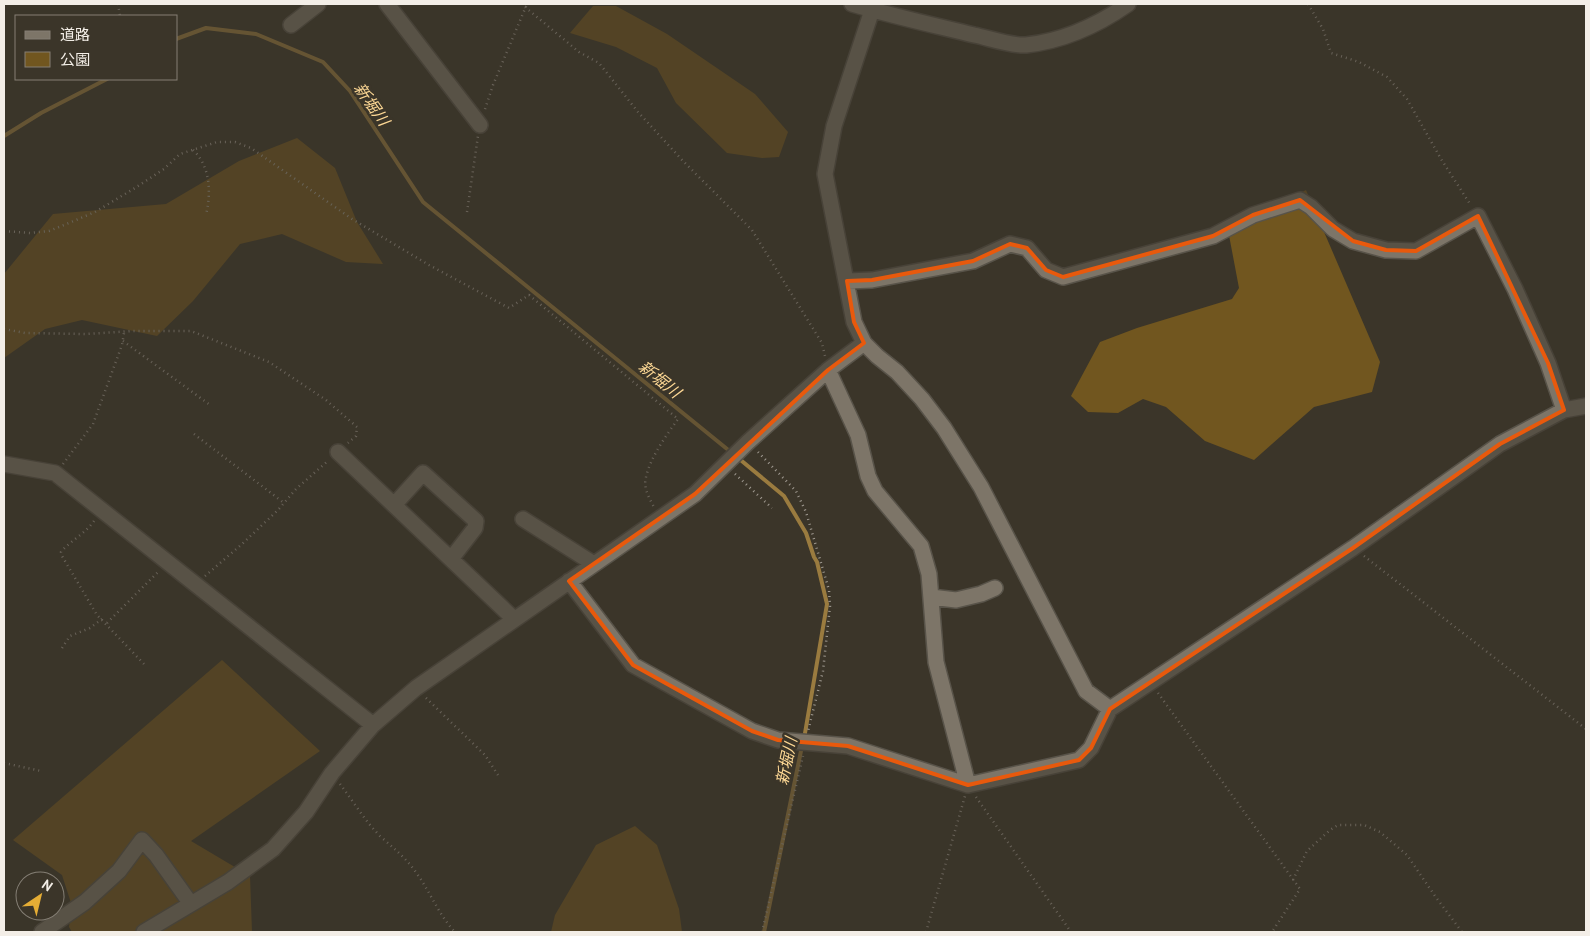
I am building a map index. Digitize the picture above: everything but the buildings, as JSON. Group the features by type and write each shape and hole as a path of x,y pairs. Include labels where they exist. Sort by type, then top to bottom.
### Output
{"street":[{"path":"292,25 318,4"},
{"path":"387,4 480,125"},
{"path":"852,4 873,7 999,41 1025,45 1070,36 1108,18 1128,4"},
{"path":"873,7 834,126 825,174 854,322 864,343 916,392 944,428 981,487 1086,691 1110,708"},
{"path":"847,281 872,280 973,261 1010,244 1027,248 1046,270 1063,277 1213,236 1253,215 1300,200 1311,207 1334,229 1354,241 1386,250 1416,251 1478,216 1516,289 1548,362 1564,410"},
{"path":"144,932 228,882 274,849 306,812 332,773 373,725 416,688 695,494 748,442 828,370 864,343"},
{"path":"828,370 858,435 868,476 875,491 921,546 929,574 936,662 968,785"},
{"path":"569,581 633,665 752,731 778,740 848,746 968,785 1079,760 1091,748 1110,708 1353,548 1500,444 1564,410 1586,406"},
{"path":"338,452 514,619"},
{"path":"4,464 55,473 373,725"},
{"path":"394,505 423,473 476,521 475,528 450,559"},
{"path":"523,519 594,564"},
{"path":"931,597 956,600 981,594 995,588"},
{"path":"42,932 85,902 119,871 142,840 156,855 191,904"}],"path":[{"path":"1308,4 1323,29 1331,53 1359,62 1387,77 1407,99 1441,159 1478,216"},
{"path":"467,212 480,125 493,86 526,5 579,52 598,63 638,112 683,161 752,230 822,343 828,370"},
{"path":"4,231 30,233 50,231 70,223 95,212 164,169 180,154 217,142 235,142 251,148 352,219 428,265 509,308 529,295 678,419 658,449 645,478 647,494 660,518"},
{"path":"193,150 202,160 209,182 209,202 206,215"},
{"path":"4,329 34,334 191,331 269,362 326,400 357,427 356,436 296,489 241,545 196,584"},
{"path":"55,473 94,424 123,341 124,332"},
{"path":"123,341 210,405"},
{"path":"194,434 284,503"},
{"path":"748,442 796,491 806,512 829,590 830,606 823,671 762,932"},
{"path":"724,465 772,508"},
{"path":"101,509 90,526 61,552 92,606 144,664"},
{"path":"1353,548 1586,729"},
{"path":"107,624 168,562"},
{"path":"62,648 70,636 90,628 102,619"},
{"path":"1151,682 1300,889 1272,932"},
{"path":"416,688 485,755 498,775"},
{"path":"4,763 41,771"},
{"path":"332,773 364,818 406,859 416,872 447,924 455,932"},
{"path":"926,932 968,785"},
{"path":"968,785 1071,932"},
{"path":"1293,880 1307,851 1330,830 1338,825 1364,825 1380,832 1406,855 1462,932"}],"highlighted area":[{"path":"1300,200 1353,241 1386,250 1416,251 1478,216 1548,363 1564,410 1500,444 1353,548 1110,709 1091,748 1079,760 968,785 848,746 778,740 752,731 633,665 569,581 695,494 828,370 864,343 854,322 847,281 872,280 973,261 1010,244 1027,248 1046,270 1063,277 1213,236 1253,215"}],"green space":[{"path":"593,6 616,6 667,34 755,94 788,132 779,157 762,158 727,153 676,103 657,68 616,47 570,33"},
{"path":"297,138 335,168 357,222 383,264 346,262 282,234 240,244 193,301 157,336 82,320 45,329 4,358 4,274 53,214 166,204 239,161"},
{"path":"1306,190 1380,362 1372,392 1314,407 1254,460 1205,441 1166,407 1143,399 1118,413 1088,412 1071,396 1100,342 1137,328 1232,299 1239,288 1228,230"},
{"path":"222,660 320,751 191,841 250,876 252,932 72,932 69,927 72,906 65,884 65,871 56,871 13,840"},
{"path":"635,826 657,845 679,909 682,932 551,932 555,915 596,845"}],"waterway":[{"name":"新堀川","path":"178,38 206,28 256,34 323,62 350,91 423,202 732,453"},
{"name":"新堀川","path":"4,136 41,113 105,80"},
{"name":"新堀川","path":"737,457 784,496 806,533 817,562 827,604 804,739"},
{"name":"新堀川","path":"764,932 802,746"}]}
